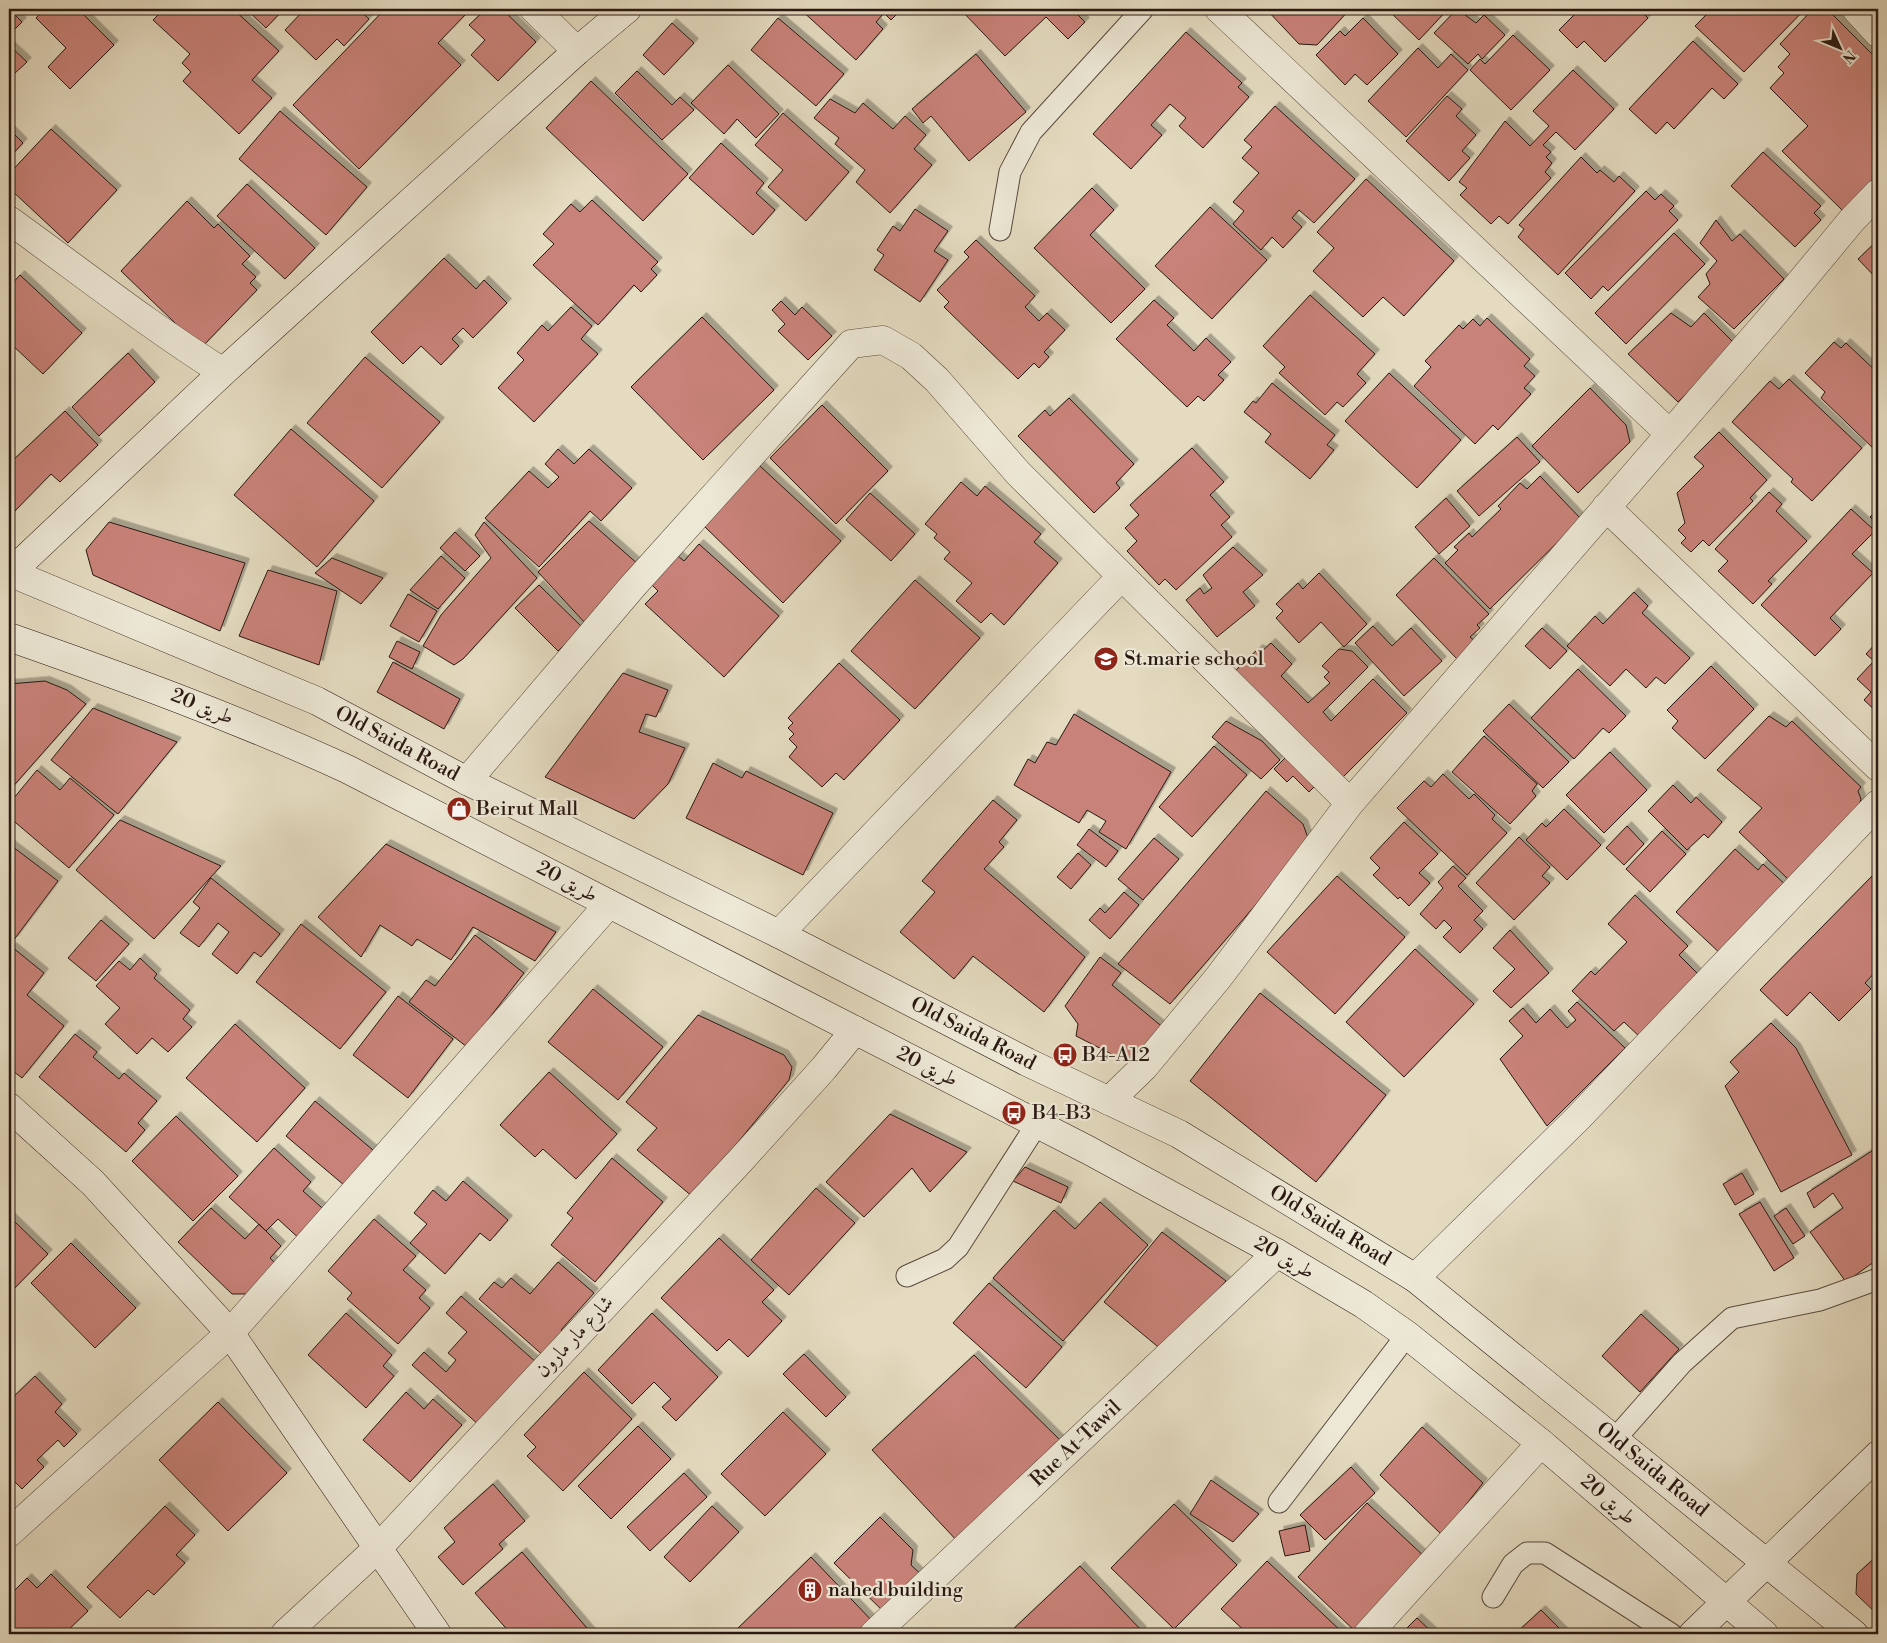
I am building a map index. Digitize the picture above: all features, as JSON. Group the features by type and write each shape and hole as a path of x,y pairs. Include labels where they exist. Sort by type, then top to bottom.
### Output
{"street":[{"path":"534,9 577,51"},
{"path":"9,573 222,372 577,51 627,9"},
{"path":"1219,9 1669,433"},
{"path":"1856,9 1878,33"},
{"path":"1109,1101 1144,1067 1218,978 1350,803 1769,320 1852,220 1878,193"},
{"path":"9,220 61,256 175,342 222,372"},
{"path":"467,782 632,587 851,344 883,340 911,356 937,380 1018,473 1350,803"},
{"path":"1606,507 1878,767"},
{"name":"Old Saida Road","path":"9,573 317,701 467,782 779,934 1027,1062 1179,1134 1415,1278 1768,1562 1854,1634"},
{"path":"779,934 1121,576"},
{"name":"طريق 20","path":"9,637 163,691 275,736 431,810 1037,1124 1277,1253 1363,1304 1407,1335 1541,1443 1764,1634"},
{"path":"1415,1278 1578,1118 1878,804"},
{"path":"9,1533 230,1333 610,904"},
{"name":"شارع مار مارون","path":"285,1634 378,1547 740,1161 824,1068 855,1030"},
{"path":"9,1107 93,1183 230,1333 437,1634"},
{"name":"Rue At-Tawil","path":"874,1634 1277,1253"},
{"path":"1368,1634 1541,1443"},
{"path":"1693,1634 1878,1455"}],"lane":[{"path":"1000,230 1010,172 1031,132 1142,9"},
{"path":"907,1276 945,1259 958,1247 1037,1124"},
{"path":"1614,1440 1700,1345 1732,1318 1820,1300 1878,1279"},
{"path":"1279,1502 1407,1335"},
{"path":"1493,1597 1513,1564 1527,1554 1545,1553 1671,1634"}],"building":[{"path":"9,9 22,22 9,35"},
{"path":"45,9 78,9 114,45 70,89 48,67 66,48 36,18"},
{"path":"164,9 233,9 279,51 252,80 272,98 239,134 183,81 191,72 182,63 190,54 153,20"},
{"path":"246,9 284,9 266,28"},
{"path":"305,9 358,9 369,19 344,46 337,39 316,60 285,30"},
{"path":"385,9 461,9 466,14 438,43 461,65 359,169 293,105"},
{"path":"486,9 502,9 536,42 498,81 471,55 485,40 469,25"},
{"path":"800,9 902,9 891,20 884,13 876,22 883,29 856,60"},
{"path":"960,9 1072,9 1085,22 1068,39 1046,17 1005,56"},
{"path":"1266,9 1350,9 1317,45 1299,44"},
{"path":"1387,9 1448,9 1419,40"},
{"path":"1457,9 1476,23 1484,15 1505,35 1482,59 1478,54 1468,64 1434,33"},
{"path":"1580,9 1639,9 1648,18 1605,62 1584,41 1577,48 1559,30"},
{"path":"1712,9 1805,9 1744,72 1695,26"},
{"path":"1813,9 1827,9 1878,60 1878,177 1844,212 1782,151 1808,126 1770,88 1784,73 1778,67 1790,54 1780,44"},
{"path":"778,18 844,74 816,106 751,50"},
{"path":"1363,18 1398,54 1367,85 1355,74 1345,85 1316,55 1340,31 1345,36"},
{"path":"672,23 694,43 664,75 643,55"},
{"path":"1186,32 1242,83 1238,87 1249,97 1203,148 1179,126 1186,118 1170,104 1151,125 1162,135 1131,169 1093,134"},
{"path":"1513,35 1550,70 1511,110 1470,70 1480,59 1485,64"},
{"path":"1693,41 1738,84 1724,99 1712,88 1674,129 1667,122 1656,134 1629,109"},
{"path":"10,46 27,62 14,74 9,69"},
{"path":"1418,48 1438,68 1451,54 1468,70 1406,137 1368,101"},
{"path":"976,54 1026,112 969,161 931,116 923,123 912,109"},
{"path":"728,65 779,114 756,138 737,119 724,134 691,103"},
{"path":"1573,70 1614,109 1575,150 1556,132 1543,145 1551,152 1546,157 1552,163 1545,172 1551,178 1508,224 1499,216 1491,224 1460,195 1467,188 1459,182 1505,121 1530,146 1549,126 1533,111"},
{"path":"637,71 672,105 680,97 694,110 662,140 615,93"},
{"path":"591,81 688,174 643,221 546,128"},
{"path":"1447,96 1462,109 1456,116 1476,135 1462,151 1470,158 1449,181 1406,141"},
{"path":"830,99 855,113 863,103 893,129 905,116 926,135 914,149 932,165 890,213 856,182 865,170 835,144 839,138 814,118"},
{"path":"1275,106 1355,179 1314,223 1299,210 1292,218 1302,227 1283,248 1272,237 1261,250 1233,224 1244,211 1233,202 1259,173 1242,158 1252,147 1244,140"},
{"path":"280,111 367,187 326,235 239,159"},
{"path":"783,113 849,172 806,221 768,187 783,170 755,145"},
{"path":"9,129 23,143 9,158"},
{"path":"51,129 117,190 68,243 9,188 9,174"},
{"path":"721,143 764,183 756,193 775,210 753,235 689,178"},
{"path":"1763,152 1821,206 1814,213 1821,220 1795,247 1731,186"},
{"path":"1581,157 1597,173 1600,170 1614,182 1619,176 1635,191 1558,275 1518,237 1524,229 1519,225"},
{"path":"1366,179 1454,261 1404,316 1383,297 1363,317 1313,271 1334,248 1317,232"},
{"path":"247,184 315,248 285,279 217,216"},
{"path":"1092,188 1114,210 1090,235 1145,289 1111,323 1034,248"},
{"path":"1646,191 1655,200 1661,194 1674,206 1669,211 1678,220 1608,291 1603,286 1591,299 1565,273"},
{"path":"592,200 658,262 651,269 657,275 641,292 634,285 598,325 533,265 554,244 543,234 571,204 580,212"},
{"path":"187,201 214,228 218,224 250,256 242,264 256,277 250,283 257,290 201,348 121,271"},
{"path":"1210,207 1267,260 1212,319 1155,266"},
{"path":"915,209 948,231 934,251 948,260 920,302 874,270 884,255 877,250 893,226 900,231"},
{"path":"1716,220 1732,241 1740,234 1784,279 1734,329 1698,297 1710,284 1706,274 1717,261 1700,243"},
{"path":"1674,233 1705,264 1626,344 1595,313"},
{"path":"976,240 1035,296 1025,307 1039,321 1047,313 1065,330 1044,352 1049,357 1039,368 1034,363 1018,379 944,307 949,302 937,290 969,257 964,252"},
{"path":"1878,240 1878,280 1858,259"},
{"path":"444,258 476,289 484,280 507,303 473,338 463,328 452,339 459,346 441,365 421,346 403,364 371,332"},
{"path":"20,275 82,333 43,374 9,342 9,287"},
{"path":"1310,295 1375,354 1357,374 1366,383 1343,407 1337,402 1325,415 1279,373 1285,367 1263,346"},
{"path":"1154,300 1174,318 1167,325 1194,351 1206,338 1231,362 1218,375 1224,380 1204,401 1198,396 1187,407 1116,339"},
{"path":"781,301 795,315 802,307 832,336 808,360 778,331 785,324 772,310"},
{"path":"571,307 592,326 581,339 598,354 534,422 498,388 524,360 517,353 542,325 548,331"},
{"path":"1671,313 1691,327 1704,313 1735,344 1678,402 1628,354"},
{"path":"702,317 774,390 703,460 631,387"},
{"path":"1487,318 1530,359 1524,366 1535,376 1524,388 1531,394 1498,430 1493,425 1475,444 1414,386 1431,367 1425,361 1459,325 1463,329 1473,319 1480,326"},
{"path":"1834,342 1841,348 1846,343 1878,373 1878,386 1875,390 1878,392 1877,452 1821,398 1825,392 1805,373"},
{"path":"128,353 155,382 99,436 72,407"},
{"path":"365,357 440,422 382,488 307,423"},
{"path":"1389,373 1461,440 1417,488 1345,421"},
{"path":"1789,379 1862,448 1812,501 1791,482 1793,479 1732,422 1770,381 1779,389"},
{"path":"1272,383 1335,435 1327,445 1334,450 1310,479 1265,442 1271,434 1244,412 1253,401 1256,403"},
{"path":"1590,388 1626,425 1630,442 1578,493 1532,446"},
{"path":"1069,398 1134,464 1116,483 1120,488 1094,513 1018,436 1045,410 1050,416"},
{"path":"822,405 888,471 836,524 770,458"},
{"path":"65,411 98,445 60,482 51,474 9,517 9,464"},
{"path":"291,429 374,501 317,567 234,495"},
{"path":"1719,432 1767,480 1750,498 1753,501 1709,546 1703,540 1691,552 1681,543 1686,538 1678,530 1685,523 1677,493 1704,466 1694,457"},
{"path":"1517,437 1540,462 1479,516 1457,491"},
{"path":"1192,448 1224,482 1210,495 1230,517 1221,525 1232,537 1176,590 1165,579 1159,585 1127,551 1137,541 1125,528 1139,515 1130,505"},
{"path":"558,449 574,464 589,449 632,488 601,521 590,511 539,567 485,518 529,471 548,488 559,477 545,464"},
{"path":"760,466 841,541 783,603 703,525"},
{"path":"1540,476 1581,519 1490,609 1445,563 1458,550 1454,547 1469,533 1472,537 1501,509 1498,506 1520,483 1527,489"},
{"path":"961,482 977,496 985,486 1041,534 1034,542 1058,563 1004,625 991,613 981,623 956,601 972,583 944,559 950,552 934,538 937,534 925,524"},
{"path":"1769,492 1782,504 1776,511 1807,541 1768,581 1772,584 1753,604 1718,571 1728,561 1715,549"},
{"path":"870,493 915,534 891,561 846,520"},
{"path":"1446,498 1470,526 1439,554 1415,527"},
{"path":"1851,509 1875,531 1852,554 1873,573 1830,618 1841,629 1815,656 1761,605"},
{"path":"1878,509 1878,525 1870,517"},
{"path":"589,521 639,565 586,624 538,572"},
{"path":"109,522 245,563 220,631 93,575 86,550"},
{"path":"484,522 537,578 463,659 454,665 423,646 441,615 491,558 475,535"},
{"path":"455,532 480,556 465,571 440,548"},
{"path":"699,544 779,616 724,677 645,604 658,591 651,584 678,556 684,561"},
{"path":"1233,547 1263,575 1243,592 1255,606 1217,637 1186,600 1200,588 1204,594 1212,588 1203,575"},
{"path":"441,556 465,578 438,609 410,590"},
{"path":"332,558 383,578 361,604 315,573"},
{"path":"1434,558 1489,614 1477,625 1480,628 1470,637 1475,641 1457,659 1396,595"},
{"path":"268,570 337,591 319,665 239,636"},
{"path":"1319,573 1367,624 1344,647 1321,622 1299,643 1276,618 1283,611 1276,604 1298,583 1303,589"},
{"path":"915,580 980,638 915,709 851,651"},
{"path":"539,585 582,627 558,651 515,608"},
{"path":"1634,592 1648,606 1642,613 1690,658 1665,684 1656,677 1646,688 1626,669 1610,686 1567,646 1595,616 1603,624"},
{"path":"408,594 437,611 419,642 390,626"},
{"path":"1373,626 1392,646 1411,628 1442,661 1404,696 1355,643"},
{"path":"1542,628 1567,651 1550,669 1525,646"},
{"path":"397,641 420,652 412,669 389,657"},
{"path":"1878,641 1878,713 1864,700 1871,692 1857,679 1874,661 1866,654"},
{"path":"1271,643 1292,664 1281,676 1308,703 1330,683 1324,677 1329,672 1322,666 1339,649 1352,651 1368,667 1323,712 1331,721 1373,679 1407,713 1339,781 1232,674 1258,649 1262,651"},
{"path":"393,662 460,699 444,729 377,692"},
{"path":"839,663 900,720 844,780 836,773 822,787 789,757 797,747 789,739 794,734 788,728 793,723 788,718"},
{"path":"1711,666 1754,709 1705,759 1672,728 1678,721 1667,710"},
{"path":"1578,669 1626,716 1609,733 1603,728 1574,759 1531,718"},
{"path":"623,673 668,690 656,717 646,714 639,732 685,748 668,784 634,819 545,777"},
{"path":"45,681 67,690 86,704 9,791 9,684"},
{"path":"1509,704 1569,762 1543,788 1483,731"},
{"path":"93,708 177,742 118,814 51,760"},
{"path":"1074,714 1171,772 1126,849 1099,832 1106,821 1087,810 1079,823 1014,785 1028,759 1035,763 1047,742 1056,745"},
{"path":"1769,716 1786,727 1792,721 1861,787 1858,791 1861,799 1857,811 1790,881 1739,832 1762,808 1717,770"},
{"path":"1226,721 1262,741 1280,760 1261,779 1212,737"},
{"path":"1484,736 1537,784 1532,791 1536,796 1510,824 1452,772"},
{"path":"1214,746 1247,775 1192,837 1159,807"},
{"path":"1610,752 1647,790 1604,833 1566,795"},
{"path":"1287,756 1317,784 1309,792 1293,776 1287,782 1274,769"},
{"path":"713,763 742,778 746,771 833,813 803,875 686,818"},
{"path":"37,770 60,790 70,778 114,815 69,868 9,817 9,804"},
{"path":"1443,774 1469,799 1474,794 1495,815 1492,819 1507,833 1467,875 1397,808 1424,781 1431,787"},
{"path":"1673,785 1691,803 1696,797 1722,822 1708,838 1704,834 1687,850 1648,811"},
{"path":"1266,791 1303,824 1308,838 1297,857 1170,1004 1118,964"},
{"path":"993,800 1017,820 999,842 1004,847 984,869 1085,957 1044,1012 973,956 954,979 900,932 935,892 922,881"},
{"path":"1564,809 1601,845 1567,880 1526,840 1542,823 1546,827"},
{"path":"120,820 221,866 154,939 76,870"},
{"path":"1404,822 1438,854 1419,873 1430,883 1409,906 1400,897 1398,899 1373,875 1380,868 1370,858"},
{"path":"1627,826 1644,844 1624,865 1606,848"},
{"path":"1089,829 1118,851 1106,867 1077,845"},
{"path":"1662,831 1686,854 1650,892 1626,869"},
{"path":"1519,837 1550,867 1542,876 1550,883 1514,920 1476,883"},
{"path":"1154,838 1179,859 1143,900 1118,879"},
{"path":"9,844 58,881 13,941 9,938"},
{"path":"386,844 556,932 535,961 473,927 451,960 417,939 412,946 380,925 361,957 318,917"},
{"path":"1735,849 1758,870 1763,864 1788,887 1723,956 1676,912"},
{"path":"1078,853 1091,865 1071,889 1057,877"},
{"path":"1453,866 1466,878 1458,886 1483,911 1474,920 1483,929 1460,953 1443,937 1452,928 1444,920 1436,929 1420,914 1443,888 1438,882"},
{"path":"1878,870 1878,969 1865,983 1871,989 1839,1021 1810,992 1787,1016 1760,990"},
{"path":"1337,876 1405,937 1335,1014 1267,952"},
{"path":"211,878 280,934 261,957 254,952 237,974 212,954 229,932 218,923 199,947 180,933 200,908 193,902"},
{"path":"1124,892 1139,905 1110,939 1089,920 1100,908 1105,913"},
{"path":"1635,895 1688,946 1679,955 1699,975 1640,1037 1624,1022 1614,1031 1572,991 1591,971 1595,975 1627,942 1608,924"},
{"path":"101,920 129,944 96,981 68,958"},
{"path":"301,924 386,992 340,1049 256,982"},
{"path":"1510,930 1549,973 1511,1008 1493,991 1515,969 1493,948"},
{"path":"475,935 524,973 467,1047 409,1002 426,980 435,986"},
{"path":"12,947 44,973 27,995 64,1026 22,1078 9,1068 9,951"},
{"path":"1415,949 1474,1004 1404,1077 1346,1022"},
{"path":"1100,957 1121,973 1112,985 1165,1029 1142,1056 1127,1062 1076,1036 1078,1024 1065,1006"},
{"path":"140,958 157,974 154,978 190,1010 183,1019 192,1027 168,1052 152,1038 137,1054 105,1024 120,1008 96,986 119,961 130,970"},
{"path":"593,989 663,1047 618,1100 548,1042"},
{"path":"1260,993 1386,1095 1316,1182 1190,1081"},
{"path":"398,996 453,1039 408,1098 353,1055"},
{"path":"1577,1002 1625,1048 1547,1126 1500,1059 1523,1036 1509,1021 1523,1008 1536,1023 1550,1009 1567,1028 1576,1020 1568,1011"},
{"path":"698,1015 784,1055 792,1067 789,1080 693,1197 637,1150 657,1128 626,1102"},
{"path":"1771,1023 1796,1048 1852,1155 1781,1192 1725,1086 1739,1072 1730,1062"},
{"path":"235,1024 305,1088 257,1142 186,1078"},
{"path":"75,1034 97,1052 93,1057 119,1079 124,1073 157,1101 138,1123 145,1130 126,1152 39,1077"},
{"path":"549,1072 617,1134 576,1179 543,1149 535,1157 500,1125"},
{"path":"315,1101 380,1156 351,1191 286,1136"},
{"path":"890,1114 967,1152 930,1192 912,1168 864,1217 826,1182"},
{"path":"176,1116 238,1176 193,1221 132,1161"},
{"path":"1878,1147 1878,1259 1846,1282 1810,1232 1843,1208 1833,1193 1814,1208 1807,1193"},
{"path":"274,1148 311,1182 303,1191 330,1215 304,1243 278,1219 266,1231 229,1197"},
{"path":"612,1158 663,1202 595,1282 551,1245 573,1218 567,1213"},
{"path":"1025,1167 1068,1187 1061,1203 1013,1181"},
{"path":"1742,1173 1754,1194 1735,1205 1723,1184"},
{"path":"463,1181 508,1220 490,1241 480,1233 445,1274 410,1243 427,1224 414,1213 433,1190 446,1201"},
{"path":"816,1188 855,1223 789,1295 751,1260"},
{"path":"1100,1202 1148,1245 1063,1341 993,1278 1054,1210 1075,1229"},
{"path":"1760,1202 1794,1258 1774,1271 1739,1214"},
{"path":"211,1208 245,1239 259,1224 281,1246 270,1258 279,1267 254,1294 232,1294 178,1242"},
{"path":"1786,1208 1805,1236 1793,1244 1774,1216"},
{"path":"9,1216 48,1254 9,1294"},
{"path":"374,1219 416,1256 403,1270 426,1290 419,1298 430,1308 398,1344 347,1299 352,1293 328,1271"},
{"path":"1162,1232 1226,1281 1163,1351 1104,1302"},
{"path":"719,1238 774,1290 762,1302 782,1321 748,1357 729,1339 717,1351 661,1298"},
{"path":"71,1243 136,1308 95,1348 31,1283"},
{"path":"558,1262 594,1293 561,1330 565,1335 545,1357 479,1299 494,1282 502,1288 511,1278 530,1294"},
{"path":"989,1283 1062,1347 1026,1388 953,1323"},
{"path":"461,1296 537,1363 480,1426 412,1365 424,1352 446,1372 456,1360 448,1353 467,1332 446,1313"},
{"path":"346,1313 392,1355 383,1366 394,1376 366,1408 308,1355"},
{"path":"652,1313 718,1377 676,1421 662,1407 671,1399 654,1382 632,1404 598,1370"},
{"path":"1641,1314 1679,1349 1640,1392 1602,1356"},
{"path":"804,1354 846,1397 826,1417 783,1374"},
{"path":"974,1355 1067,1447 959,1543 872,1450"},
{"path":"584,1372 632,1419 563,1491 527,1456 536,1447 524,1435"},
{"path":"35,1376 62,1404 55,1412 77,1434 64,1447 58,1440 37,1460 44,1467 22,1489 9,1476 9,1401"},
{"path":"406,1392 424,1409 433,1399 462,1425 410,1482 363,1440"},
{"path":"218,1402 287,1473 228,1531 159,1460"},
{"path":"783,1412 826,1454 765,1516 721,1474"},
{"path":"638,1426 671,1459 611,1519 578,1486"},
{"path":"1422,1427 1483,1483 1442,1535 1380,1475"},
{"path":"1351,1467 1375,1493 1325,1540 1300,1515"},
{"path":"684,1473 707,1497 650,1551 627,1527"},
{"path":"1211,1480 1259,1514 1233,1542 1190,1514"},
{"path":"493,1484 525,1521 499,1544 503,1549 463,1585 438,1557 455,1542 444,1528"},
{"path":"1367,1503 1427,1559 1357,1633 1298,1577"},
{"path":"1174,1504 1237,1565 1174,1629 1111,1568"},
{"path":"165,1506 195,1535 176,1555 185,1563 154,1595 148,1590 120,1618 87,1587"},
{"path":"712,1506 739,1532 690,1582 664,1557"},
{"path":"880,1517 913,1550 911,1565 927,1580 889,1617 834,1563"},
{"path":"1305,1525 1310,1551 1285,1556 1279,1531"},
{"path":"522,1552 592,1634 511,1634 475,1593"},
{"path":"1878,1555 1878,1615 1856,1594 1857,1574"},
{"name":"nahed building","path":"811,1557 875,1624 864,1634 732,1634"},
{"path":"1267,1561 1344,1634 1248,1634 1221,1609"},
{"path":"1080,1566 1142,1631 1139,1634 1008,1634"},
{"path":"51,1574 88,1611 64,1634 9,1634 9,1596 27,1578 37,1588"},
{"path":"1541,1610 1565,1634 1515,1634"},
{"path":"1417,1618 1434,1634 1402,1633"}],"place":[{"name":"St.marie school","path":"1106,659"},
{"name":"Beirut Mall","path":"459,809"},
{"name":"B4-A12","path":"1065,1055"},
{"name":"B4-B3","path":"1014,1113"},
{"name":"nahed building","path":"810,1590"}]}
